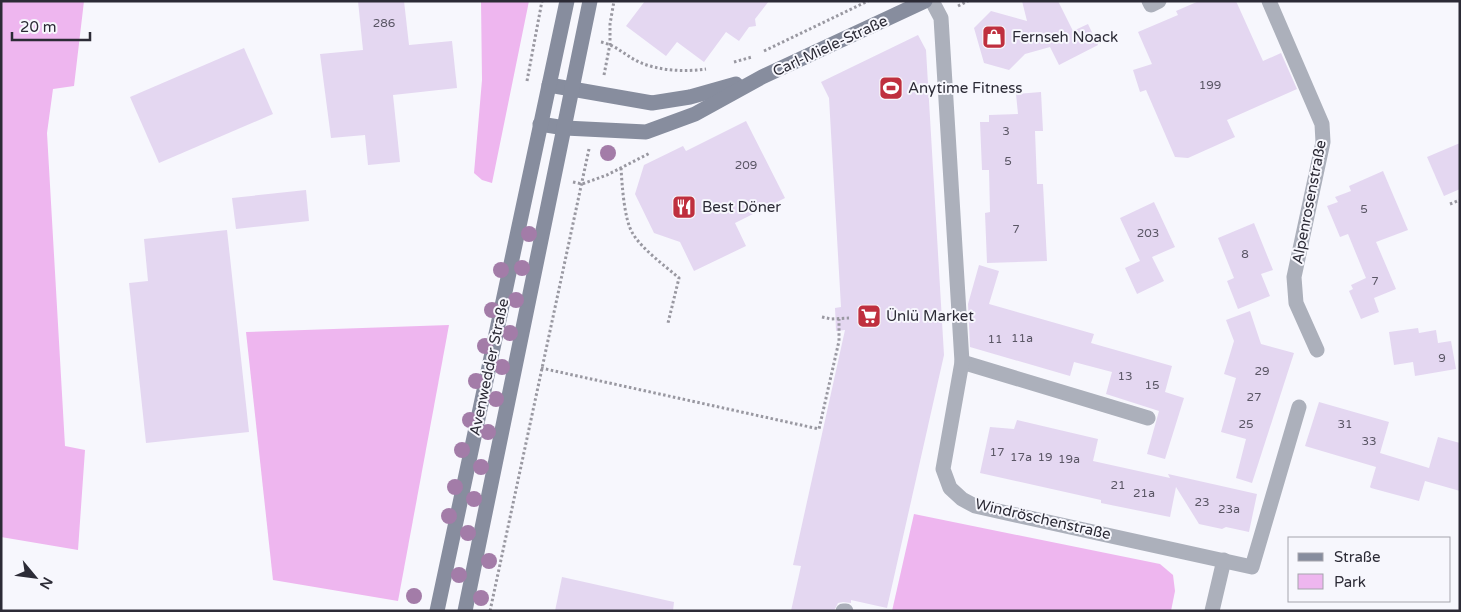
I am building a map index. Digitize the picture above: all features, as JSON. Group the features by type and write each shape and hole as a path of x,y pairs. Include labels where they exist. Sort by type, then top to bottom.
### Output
{"main road":[{"name":"Avenwedder Straße","path":"437,611 567,1"},
{"name":"Avenwedder Straße","path":"465,611 590,1"},
{"name":"Carl-Miele-Straße","path":"540,124 565,128 646,132 695,114 762,77 925,1"},
{"name":"Carl-Miele-Straße","path":"549,85 652,103 690,97 762,77"}],"street":[{"name":"Windröschenstraße","path":"932,1 941,18 962,362 943,469 950,488 962,499 975,506 1224,560 1252,568 1299,407"},
{"path":"1149,1 1151,5 1159,1"},
{"name":"Alpenrosenstraße","path":"1269,1 1322,124 1323,142 1294,277 1296,303 1317,350"},
{"path":"962,362 1148,418"},
{"path":"1212,611 1224,560"}],"path":[{"path":"537,28 542,1"},
{"path":"614,1 610,24 610,44 639,62 662,69 703,69 712,67"},
{"path":"731,62 749,58 868,1"},
{"path":"621,168 623,198 632,233 649,252 678,278 668,323"},
{"path":"490,611 582,184 572,182"},
{"path":"1450,204 1460,200"},
{"path":"822,317 849,318"},
{"path":"542,368 819,429 839,341 839,319"}],"green space":[{"path":"1,1 84,1 74,86 53,89 47,133 65,446 85,450 78,550 1,537"},
{"path":"481,1 529,1 492,183 482,180 474,173 482,80"},
{"path":"449,325 398,601 273,580 246,332"},
{"path":"914,514 1160,564 1173,575 1175,591 1171,611 892,611"}],"building":[{"path":"358,1 404,1 409,45 452,41 457,88 393,95 400,162 368,165 365,135 331,138 320,54 363,50"},
{"path":"645,1 769,1 755,19 756,26 749,27 739,41 726,32 704,62 677,42 666,56 626,26"},
{"path":"1022,1 1058,1 1073,31 1088,24 1098,45 1059,65 1050,47 1025,54 1009,70 984,63 974,28 991,11 1027,21"},
{"path":"1199,1 1236,1 1263,61 1281,53 1297,89 1227,120 1235,137 1188,158 1175,157 1146,90 1140,92 1133,70 1152,64 1138,32 1178,15 1176,11"},
{"path":"918,35 926,50 944,355 887,608 851,600 851,603 838,603 834,611 791,611 801,566 793,565 845,330 836,331 835,308 841,307 829,98 821,82"},
{"path":"244,48 273,114 159,163 130,97"},
{"path":"1041,92 1043,131 1035,131 1037,184 1043,184 1047,261 987,263 985,213 990,212 989,170 982,170 980,122 989,122 989,115 1018,114 1016,94"},
{"path":"746,121 785,198 735,223 746,246 694,271 680,242 654,233 635,194 644,165 683,146 686,151"},
{"path":"1460,143 1460,189 1444,196 1427,157"},
{"path":"1383,171 1408,230 1376,242 1396,289 1374,298 1379,312 1361,319 1349,291 1353,289 1351,285 1366,278 1348,234 1340,237 1327,206 1338,202 1335,197 1351,191 1349,186"},
{"path":"306,190 309,221 236,229 232,198"},
{"path":"1154,202 1175,247 1152,257 1164,281 1137,294 1125,268 1140,261 1120,218"},
{"path":"1254,223 1273,270 1261,274 1270,296 1238,309 1227,281 1234,278 1218,238"},
{"path":"227,230 249,432 146,443 129,283 148,281 144,239"},
{"path":"979,265 999,271 989,304 1094,334 1091,343 1172,366 1165,392 1184,398 1165,459 1147,454 1159,411 1106,394 1112,372 1074,362 1070,376 970,347 968,304"},
{"path":"1250,311 1261,344 1294,353 1252,483 1236,478 1246,439 1221,432 1236,378 1224,374 1234,341 1226,320"},
{"path":"1418,328 1419,333 1436,330 1438,343 1451,341 1456,369 1415,376 1413,362 1394,365 1389,332"},
{"path":"1319,402 1389,422 1380,453 1429,468 1438,437 1460,443 1460,491 1425,481 1419,501 1371,488 1376,467 1305,446"},
{"path":"1017,420 1098,439 1093,461 1170,478 1168,474 1257,494 1249,532 1199,524 1176,487 1170,517 1101,503 1101,500 980,473 990,427 1014,429"},
{"path":"562,577 674,602 673,611 555,611"}],"place":[{"name":"Fernseh Noack","path":"994,37"},
{"name":"Anytime Fitness","path":"891,88"},
{"name":"Best Döner","path":"684,207"},
{"name":"Ünlü Market","path":"869,316"}]}
